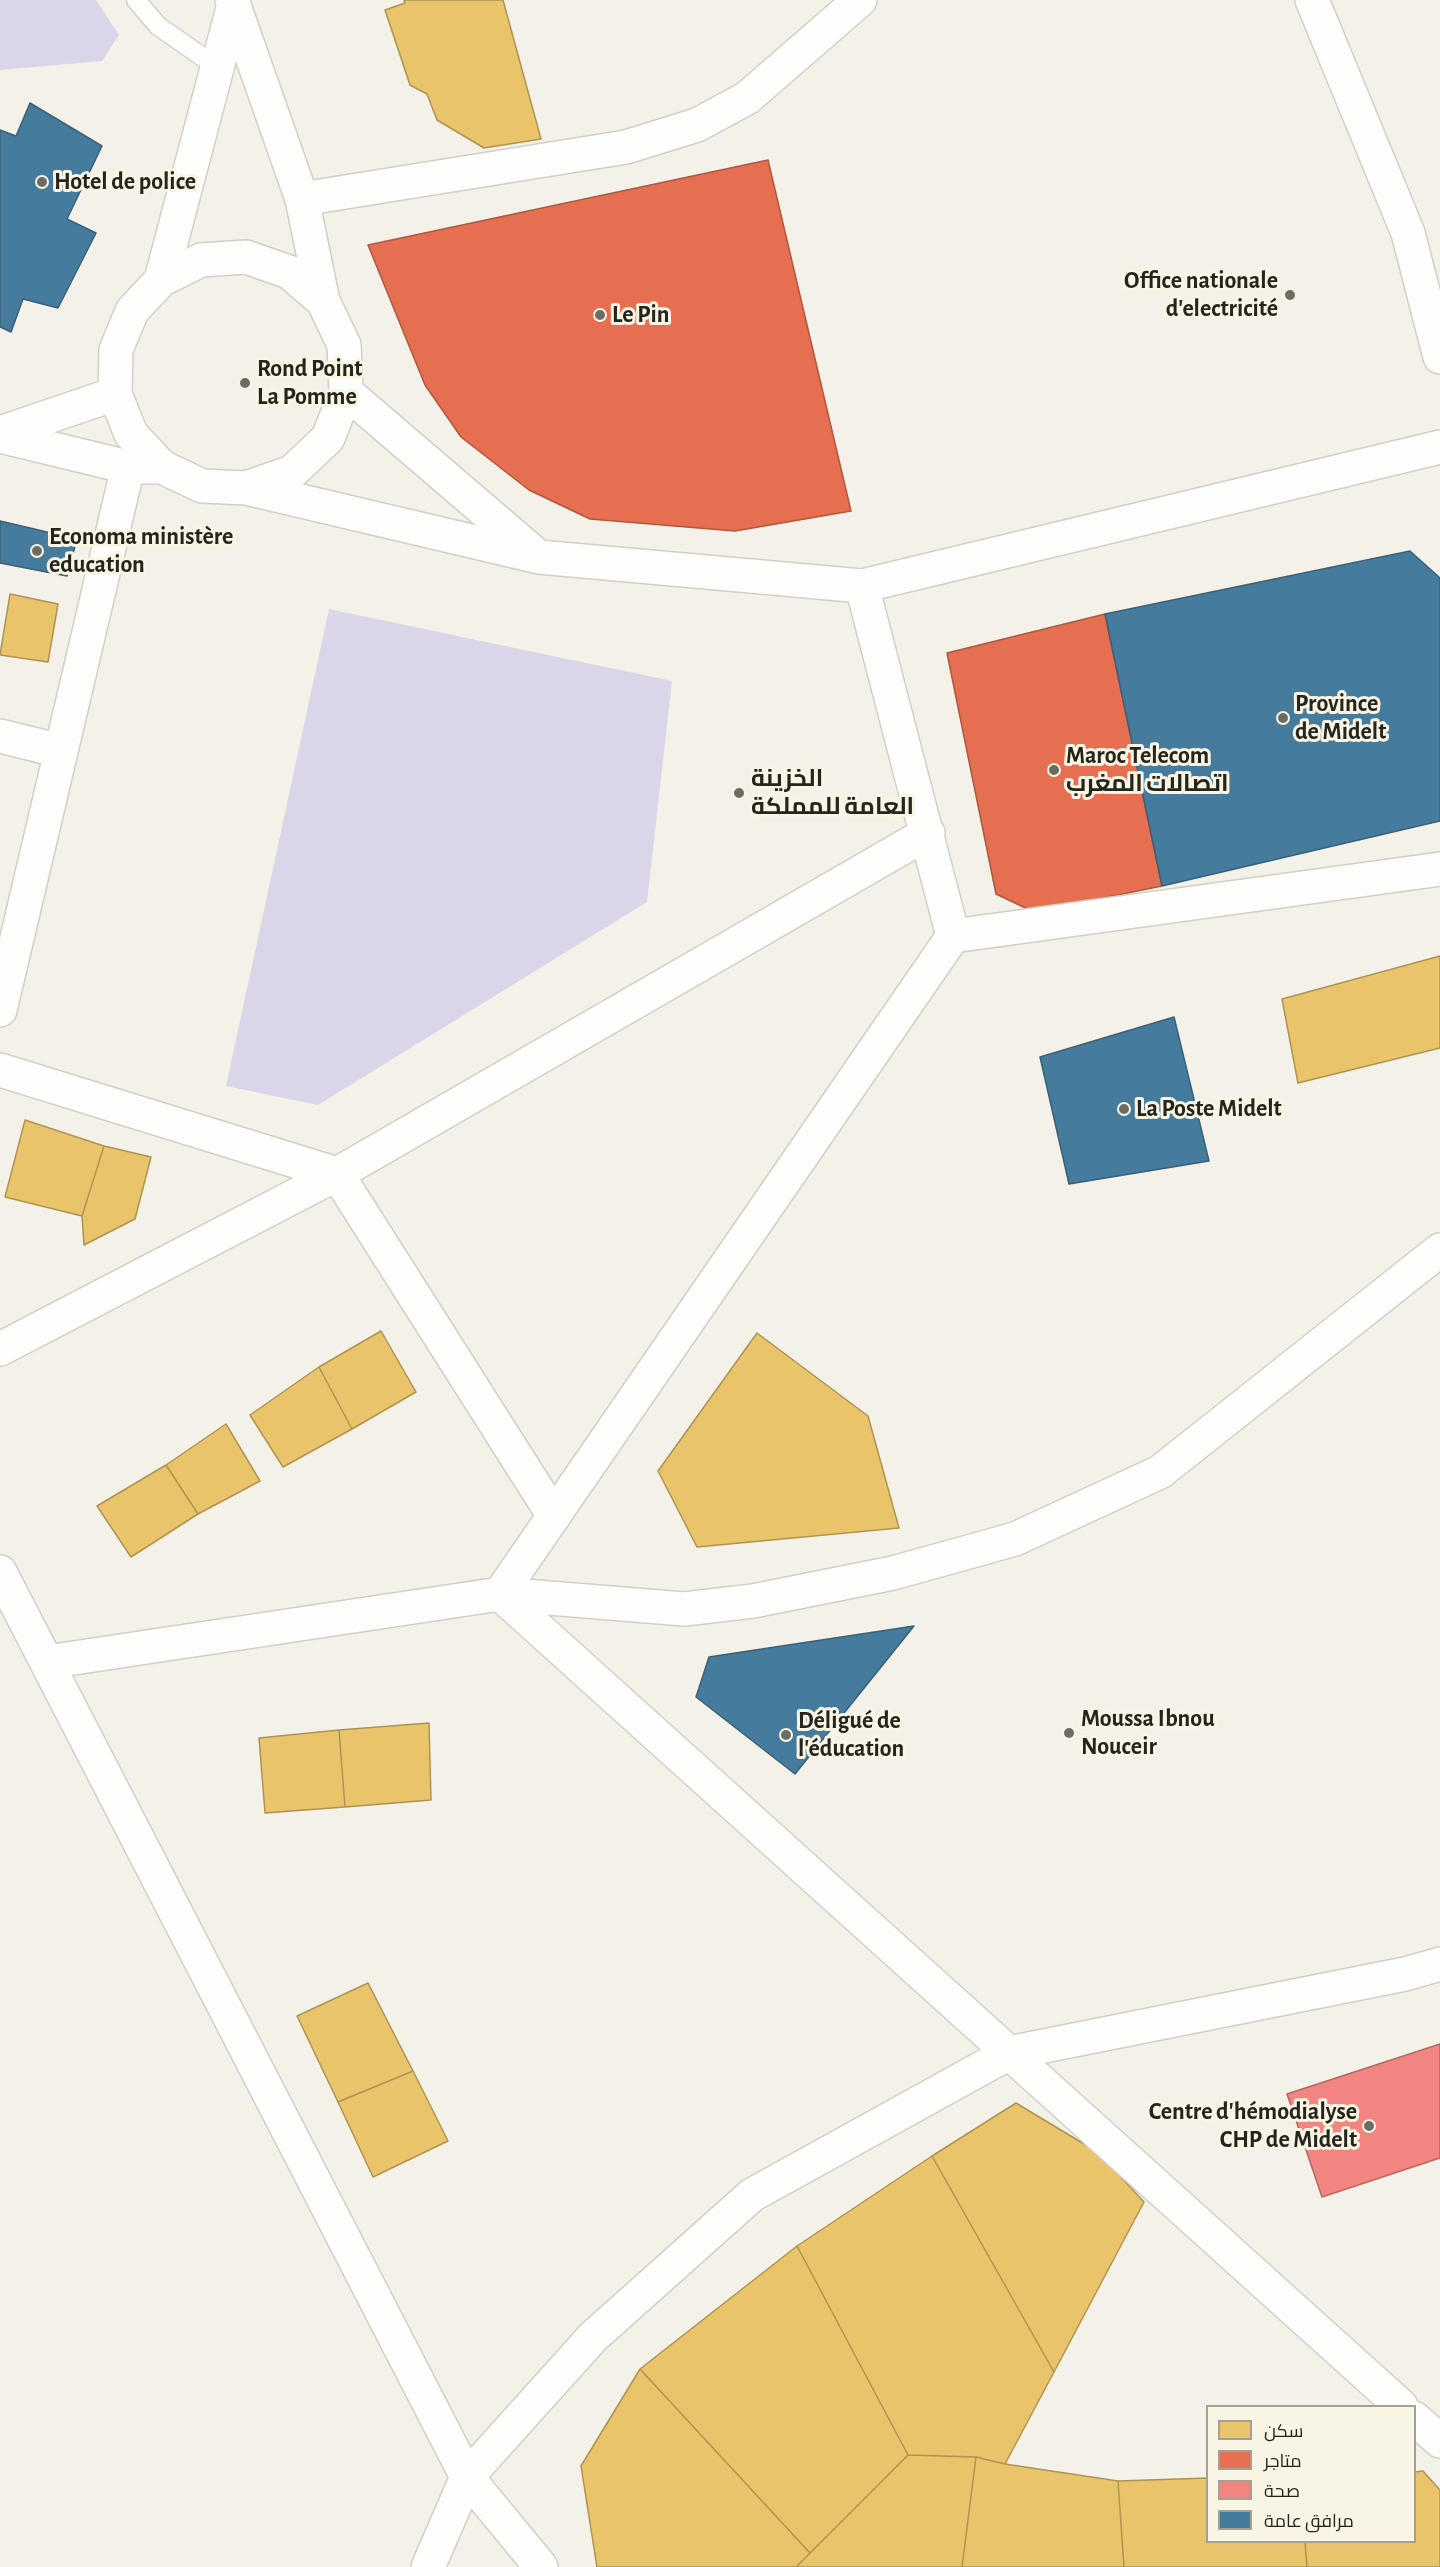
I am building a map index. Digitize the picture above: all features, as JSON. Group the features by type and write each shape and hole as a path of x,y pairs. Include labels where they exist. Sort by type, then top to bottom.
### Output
{"street":[{"path":"302,200 626,147 697,125 747,98 860,0"},
{"path":"1312,0 1408,233 1440,357"},
{"path":"161,280 233,2"},
{"path":"233,2 302,200 323,301 344,345 346,392 328,438 292,472 246,488"},
{"path":"323,301 289,272 246,257 201,261 161,280 132,311 116,350 115,394 131,434 162,467 202,486 246,488 539,557 862,586 1440,447"},
{"path":"346,392 539,557"},
{"path":"0,434 115,394"},
{"path":"0,434 128,467 162,467"},
{"path":"0,1010 128,467"},
{"path":"862,586 953,936"},
{"path":"0,736 61,752"},
{"path":"0,1349 337,1174 928,833"},
{"path":"500,1594 953,936 1440,868"},
{"path":"0,1070 337,1174 554,1515"},
{"path":"46,1662 500,1594 684,1609 753,1601 893,1573 1015,1539 1160,1472 1440,1250"},
{"path":"0,1572 467,2477 541,2567"},
{"path":"500,1594 1400,2405"},
{"path":"428,2567 467,2477 593,2337 752,2195 1009,2053 1405,1974 1440,1964"},
{"path":"1416,2420 1440,2441"}],"lane":[{"path":"136,0 158,26 217,67"}],"shaded area":[{"path":"0,0 96,0 119,35 102,61 0,70"},
{"path":"329,609 672,681 647,902 318,1105 226,1086"}],"building: سكن":[{"path":"404,0 503,0 541,139 484,148 437,120 427,94 410,85 385,10 405,3"},
{"path":"10,594 58,604 48,662 0,655"},
{"path":"1440,956 1440,1048 1298,1083 1282,999"},
{"path":"25,1120 104,1146 82,1216 5,1197"},
{"path":"104,1146 151,1157 135,1219 84,1245 82,1216"},
{"path":"381,1331 416,1392 352,1429 319,1367"},
{"path":"757,1333 868,1416 899,1528 697,1547 658,1471"},
{"path":"319,1367 352,1429 283,1467 250,1415"},
{"path":"226,1424 260,1481 198,1514 166,1465"},
{"path":"166,1465 198,1514 131,1557 97,1506"},
{"path":"429,1723 431,1800 345,1807 339,1730"},
{"path":"339,1730 345,1807 265,1813 259,1738"},
{"path":"368,1983 413,2071 338,2102 297,2016"},
{"path":"413,2071 448,2141 373,2177 338,2102"},
{"path":"1016,2103 1099,2153 1144,2202 1054,2372 932,2156"},
{"path":"932,2156 1054,2372 1005,2464 976,2457 908,2455 797,2246"},
{"path":"797,2246 908,2455 810,2553 640,2369"},
{"path":"640,2369 810,2553 796,2567 597,2567 581,2466"},
{"path":"908,2455 976,2457 962,2567 796,2567"},
{"path":"976,2457 1005,2464 1118,2481 1124,2567 962,2567"},
{"path":"1423,2471 1440,2490 1440,2567 1307,2567 1305,2543 1416,2543 1416,2472"},
{"path":"1206,2478 1206,2543 1305,2543 1307,2567 1124,2567 1118,2481"}],"building: متاجر":[{"name":"Le Pin","path":"768,160 851,511 735,531 590,519 529,490 461,437 425,385 368,245"},
{"name":"Maroc Telecom اتصالات المغرب","path":"1105,614 1162,886 1034,912 996,894 947,653"}],"building: صحة":[{"name":"Centre d'hémodialyse CHP de Midelt","path":"1440,2044 1440,2158 1322,2197 1287,2094"}],"building: مرافق عامة":[{"name":"Hotel de police","path":"30,103 102,146 67,219 96,233 58,308 23,299 11,332 0,327 0,130 16,136"},
{"name":"Economa ministère education","path":"0,521 77,539 67,576 0,563"},
{"name":"Province de Midelt","path":"1410,551 1440,578 1440,821 1162,886 1105,614"},
{"name":"La Poste Midelt","path":"1174,1017 1209,1161 1069,1184 1040,1057"},
{"name":"Déligué de l'éducation","path":"914,1626 795,1774 696,1697 709,1657"}],"place":[{"name":"Hotel de police","path":"42,182"},
{"name":"Office nationale d'electricité","path":"1290,295"},
{"name":"Le Pin","path":"600,315"},
{"name":"Rond Point La Pomme","path":"245,383"},
{"name":"Economa ministère education","path":"37,551"},
{"name":"Province de Midelt","path":"1283,718"},
{"name":"Maroc Telecom اتصالات المغرب","path":"1054,770"},
{"name":"الخزينة العامة للمملكة","path":"739,793"},
{"name":"La Poste Midelt","path":"1124,1109"},
{"name":"Moussa Ibnou Nouceir","path":"1069,1733"},
{"name":"Déligué de l'éducation","path":"786,1735"},
{"name":"Centre d'hémodialyse CHP de Midelt","path":"1369,2126"}]}
